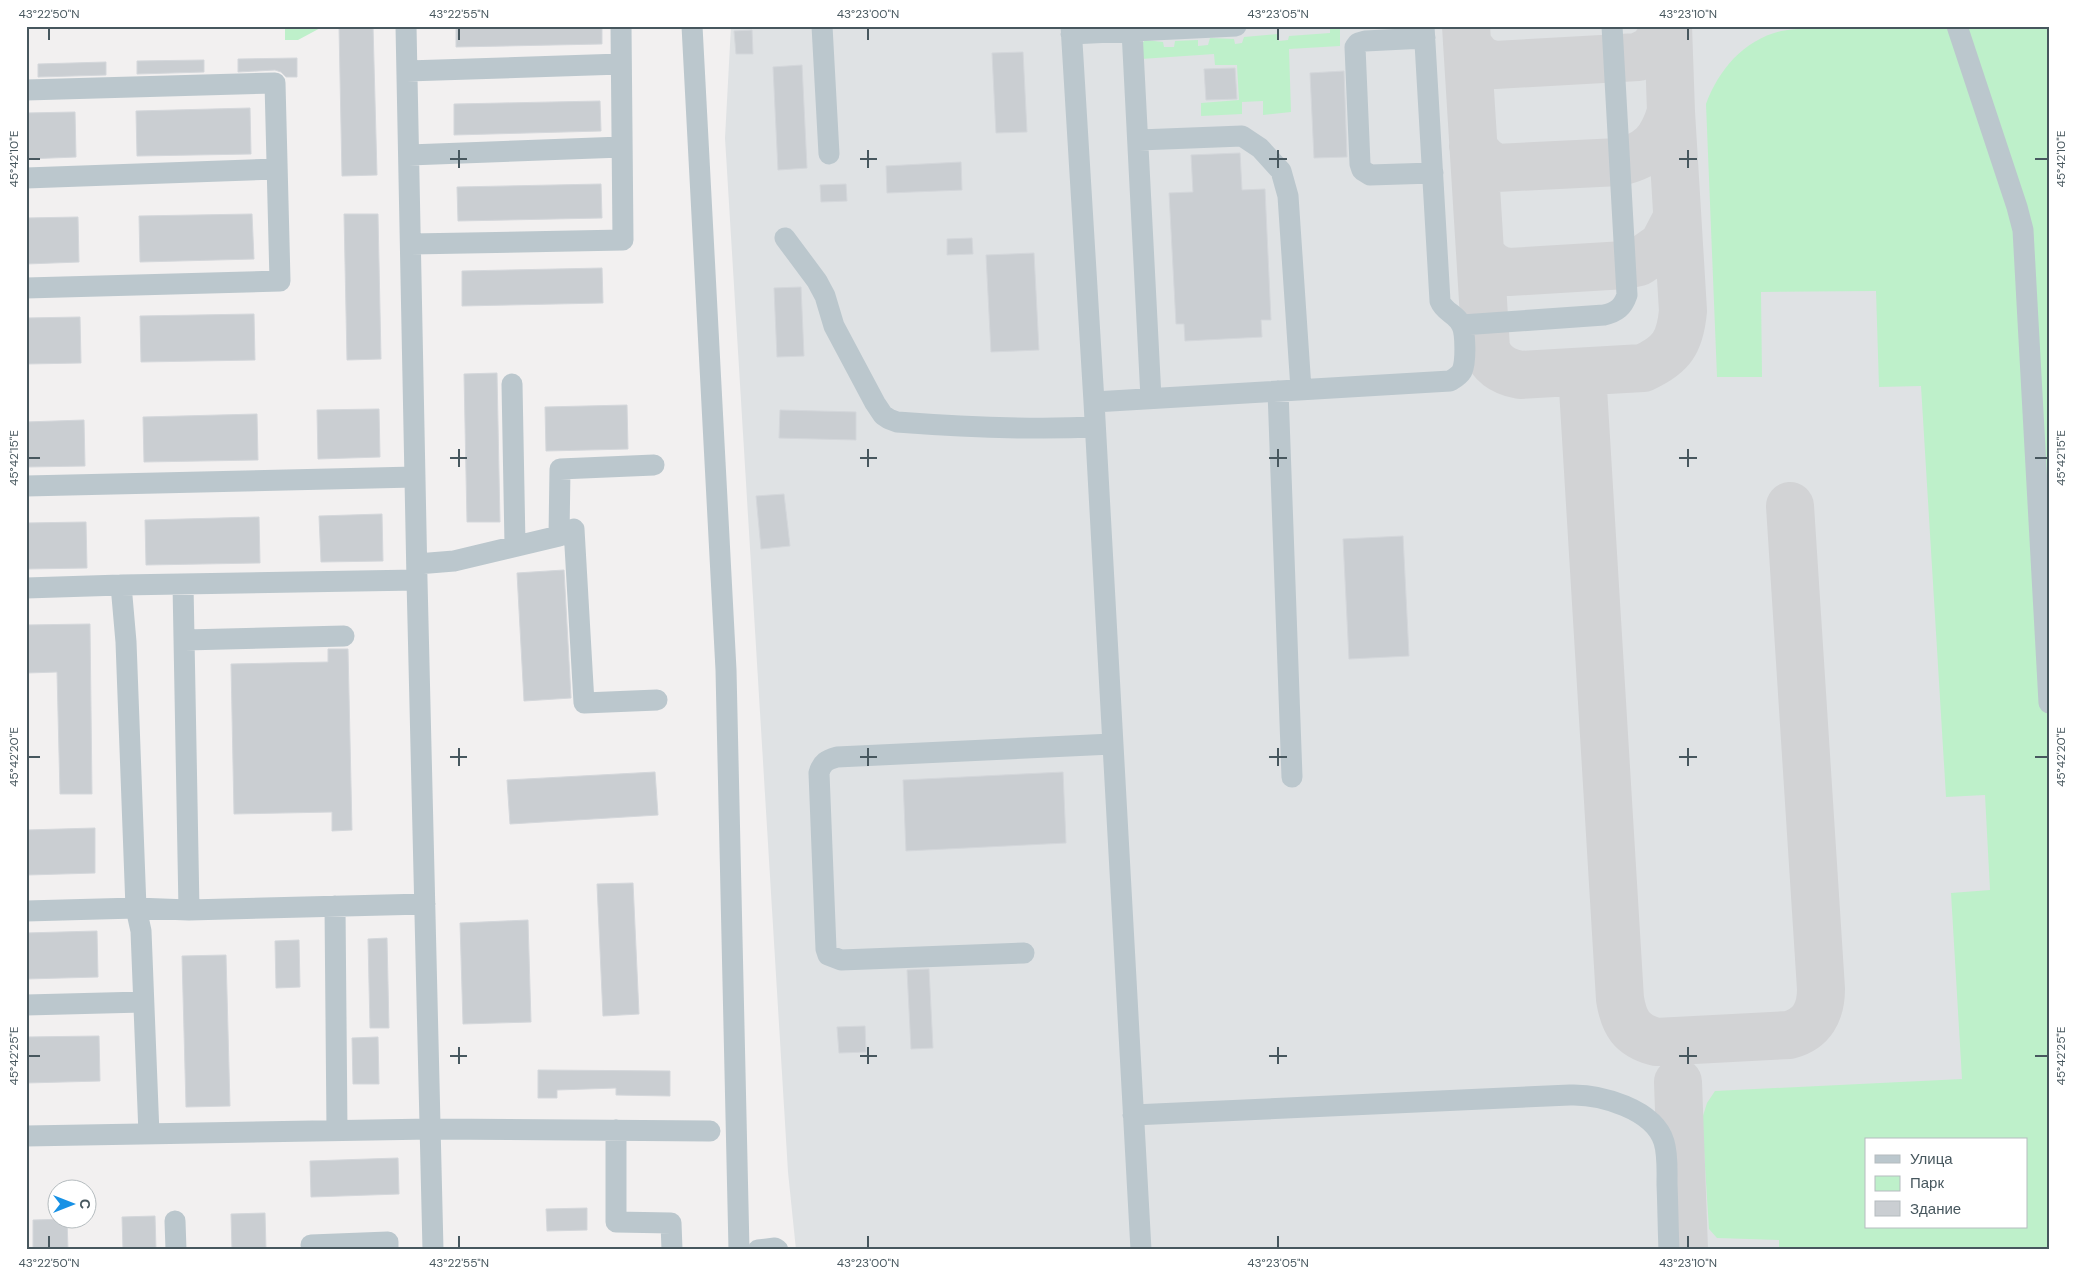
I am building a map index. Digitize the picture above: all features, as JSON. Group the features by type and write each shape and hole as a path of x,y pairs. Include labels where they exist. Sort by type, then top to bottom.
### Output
{"lane":[{"path":"406,26 433,1250"},
{"path":"410,244 623,240 621,26"},
{"path":"692,26 726,670 739,1250"},
{"path":"822,26 828,154"},
{"path":"1141,1250 1094,402 1071,30 1132,31 1236,26"},
{"path":"1462,325 1604,314 1618,310 1624,303 1627,295 1612,26"},
{"path":"1957,26 2018,207 2023,230 2049,703"},
{"path":"1132,31 1151,398"},
{"path":"1094,402 1450,381 1458,376 1464,363 1464,332 1462,325 1444,310 1440,301 1433,173 1424,32 1358,43 1356,47 1360,164 1362,170 1370,175 1433,173"},
{"path":"407,71 621,64"},
{"path":"26,90 275,83 280,280 26,288"},
{"path":"1139,140 1242,136 1260,148 1280,171 1288,196 1301,389"},
{"path":"409,155 622,147"},
{"path":"26,178 276,169"},
{"path":"785,238 817,280 825,296 838,335 875,403 883,415 889,419 897,422 1025,430 1095,427"},
{"path":"512,384 515,545"},
{"path":"1278,391 1292,777"},
{"path":"559,536 560,470 654,465"},
{"path":"26,486 415,477"},
{"path":"26,588 183,584 417,572 515,545 559,536 574,529 584,702 656,700"},
{"path":"183,584 189,910"},
{"path":"121,585 126,642 136,908 141,931 148,1134"},
{"path":"185,640 344,636"},
{"path":"1024,953 841,960 828,955 826,949 819,773 821,765 827,760 837,757 1112,744"},
{"path":"26,911 136,908 189,910 425,904"},
{"path":"335,906 337,1131"},
{"path":"26,1005 143,1002"},
{"path":"1133,1115 1587,1094 1631,1109 1657,1128 1664,1142 1666,1160 1669,1250"},
{"path":"26,1136 431,1129 710,1131"},
{"path":"616,1130 616,1222 671,1223 672,1250"},
{"path":"175,1221 176,1250"},
{"path":"311,1245 388,1242 388,1250"},
{"path":"758,1250 775,1248 778,1250"}],"shaded area":[{"path":"731,26 2049,26 2049,1250 796,1250 788,1172 725,138"}],"green space":[{"path":"285,26 324,26 298,40 285,40"},
{"path":"1330,26 1340,26 1340,46 1289,49 1291,112 1263,115 1263,101 1242,102 1242,114 1201,116 1201,103 1239,100 1237,65 1215,65 1214,54 1141,59 1141,45 1145,40 1163,42 1164,47 1174,47 1175,41 1198,40 1198,46 1208,45 1210,38 1234,39 1235,44 1242,43 1244,37 1277,34 1279,41 1288,40 1289,36 1330,33"},
{"path":"1836,26 1956,26 2020,227 2049,750 2049,1250 1779,1250 1779,1240 1717,1238 1709,1229 1702,1119 1707,1103 1715,1091 1962,1079 1951,893 1990,890 1985,795 1946,797 1921,386 1879,387 1876,291 1761,292 1762,377 1717,377 1706,104 1718,79 1734,58 1744,49 1768,35 1795,29"},
{"path":"1965,26 2049,26 2049,573 2028,215"}],"building":[{"path":"339,26 373,26 377,175 342,176"},
{"path":"456,26 602,26 602,44 456,47"},
{"path":"752,30 753,54 736,54 734,31"},
{"path":"1023,52 1027,132 996,133 992,53"},
{"path":"297,58 297,77 286,77 281,72 275,70 238,72 238,59"},
{"path":"204,60 204,72 137,74 137,61"},
{"path":"106,62 106,75 38,77 38,64"},
{"path":"802,65 807,168 778,170 773,67"},
{"path":"1235,68 1237,99 1206,100 1204,69"},
{"path":"1344,71 1347,157 1314,158 1310,73"},
{"path":"600,101 601,131 454,135 454,104"},
{"path":"250,108 251,154 137,156 136,111"},
{"path":"75,112 76,157 26,159 26,113"},
{"path":"1240,153 1242,190 1265,189 1271,320 1261,320 1262,337 1185,341 1184,324 1176,324 1169,193 1193,192 1191,155"},
{"path":"961,162 962,190 887,193 886,166"},
{"path":"601,184 602,218 458,221 457,187"},
{"path":"846,184 847,201 821,202 820,185"},
{"path":"252,214 254,259 140,262 139,216"},
{"path":"344,214 378,214 381,359 347,360"},
{"path":"78,217 79,262 26,264 26,218"},
{"path":"972,238 973,254 947,255 947,239"},
{"path":"1034,253 1039,350 991,352 986,255"},
{"path":"602,268 603,303 462,306 462,271"},
{"path":"801,287 804,356 777,357 774,288"},
{"path":"254,314 255,360 141,362 140,316"},
{"path":"80,317 81,363 26,364 26,318"},
{"path":"497,373 500,522 467,522 464,374"},
{"path":"627,405 628,449 546,451 545,407"},
{"path":"379,409 380,457 318,459 317,410"},
{"path":"780,410 856,412 856,440 779,438"},
{"path":"257,414 258,460 144,462 143,417"},
{"path":"84,420 85,466 26,467 26,422"},
{"path":"784,494 790,546 761,549 756,496"},
{"path":"382,514 383,561 321,562 319,516"},
{"path":"259,517 260,563 146,565 145,520"},
{"path":"86,522 87,568 26,569 26,523"},
{"path":"1403,536 1409,656 1349,659 1343,539"},
{"path":"564,570 571,698 524,701 517,573"},
{"path":"90,624 92,794 60,794 57,672 27,673 26,625"},
{"path":"328,649 348,649 352,830 332,831 332,812 234,814 231,664 328,662"},
{"path":"655,772 658,815 510,824 507,780"},
{"path":"1063,772 1066,843 906,851 903,780"},
{"path":"95,828 95,873 28,875 27,830"},
{"path":"633,883 639,1014 603,1016 597,884"},
{"path":"528,920 531,1022 463,1024 460,923"},
{"path":"97,931 98,977 26,979 26,933"},
{"path":"387,938 389,1028 370,1028 368,939"},
{"path":"299,940 300,987 276,988 275,941"},
{"path":"226,955 230,1106 186,1107 182,956"},
{"path":"929,969 933,1048 911,1049 907,970"},
{"path":"865,1026 866,1052 839,1053 837,1027"},
{"path":"99,1036 100,1081 26,1083 26,1037"},
{"path":"378,1037 379,1084 353,1084 352,1038"},
{"path":"538,1070 670,1071 670,1096 616,1095 616,1088 557,1090 557,1098 538,1098"},
{"path":"398,1158 399,1194 311,1197 310,1161"},
{"path":"587,1208 587,1230 547,1231 546,1209"},
{"path":"265,1213 266,1250 232,1250 231,1214"},
{"path":"155,1216 156,1250 123,1250 122,1217"},
{"path":"33,1220 48,1220 48,1228 67,1228 68,1250 33,1250"}],"taxiway":[{"path":"1466,26 1486,349 1499,367 1520,375 1643,368 1661,358 1677,339 1683,311 1671,112 1668,26"},
{"path":"1467,43 1478,58 1495,65 1638,57 1652,50 1667,29"},
{"path":"1473,146 1483,159 1496,168 1619,162 1639,155 1653,146 1659,139 1671,112"},
{"path":"1480,251 1492,265 1499,270 1509,272 1625,265 1639,262 1663,245 1677,218"},
{"path":"1582,372 1620,999 1624,1015 1630,1027 1640,1036 1656,1042 1789,1035 1804,1029 1814,1018 1819,1005 1821,989 1790,506"},
{"path":"1678,1082 1684,1250"}]}
